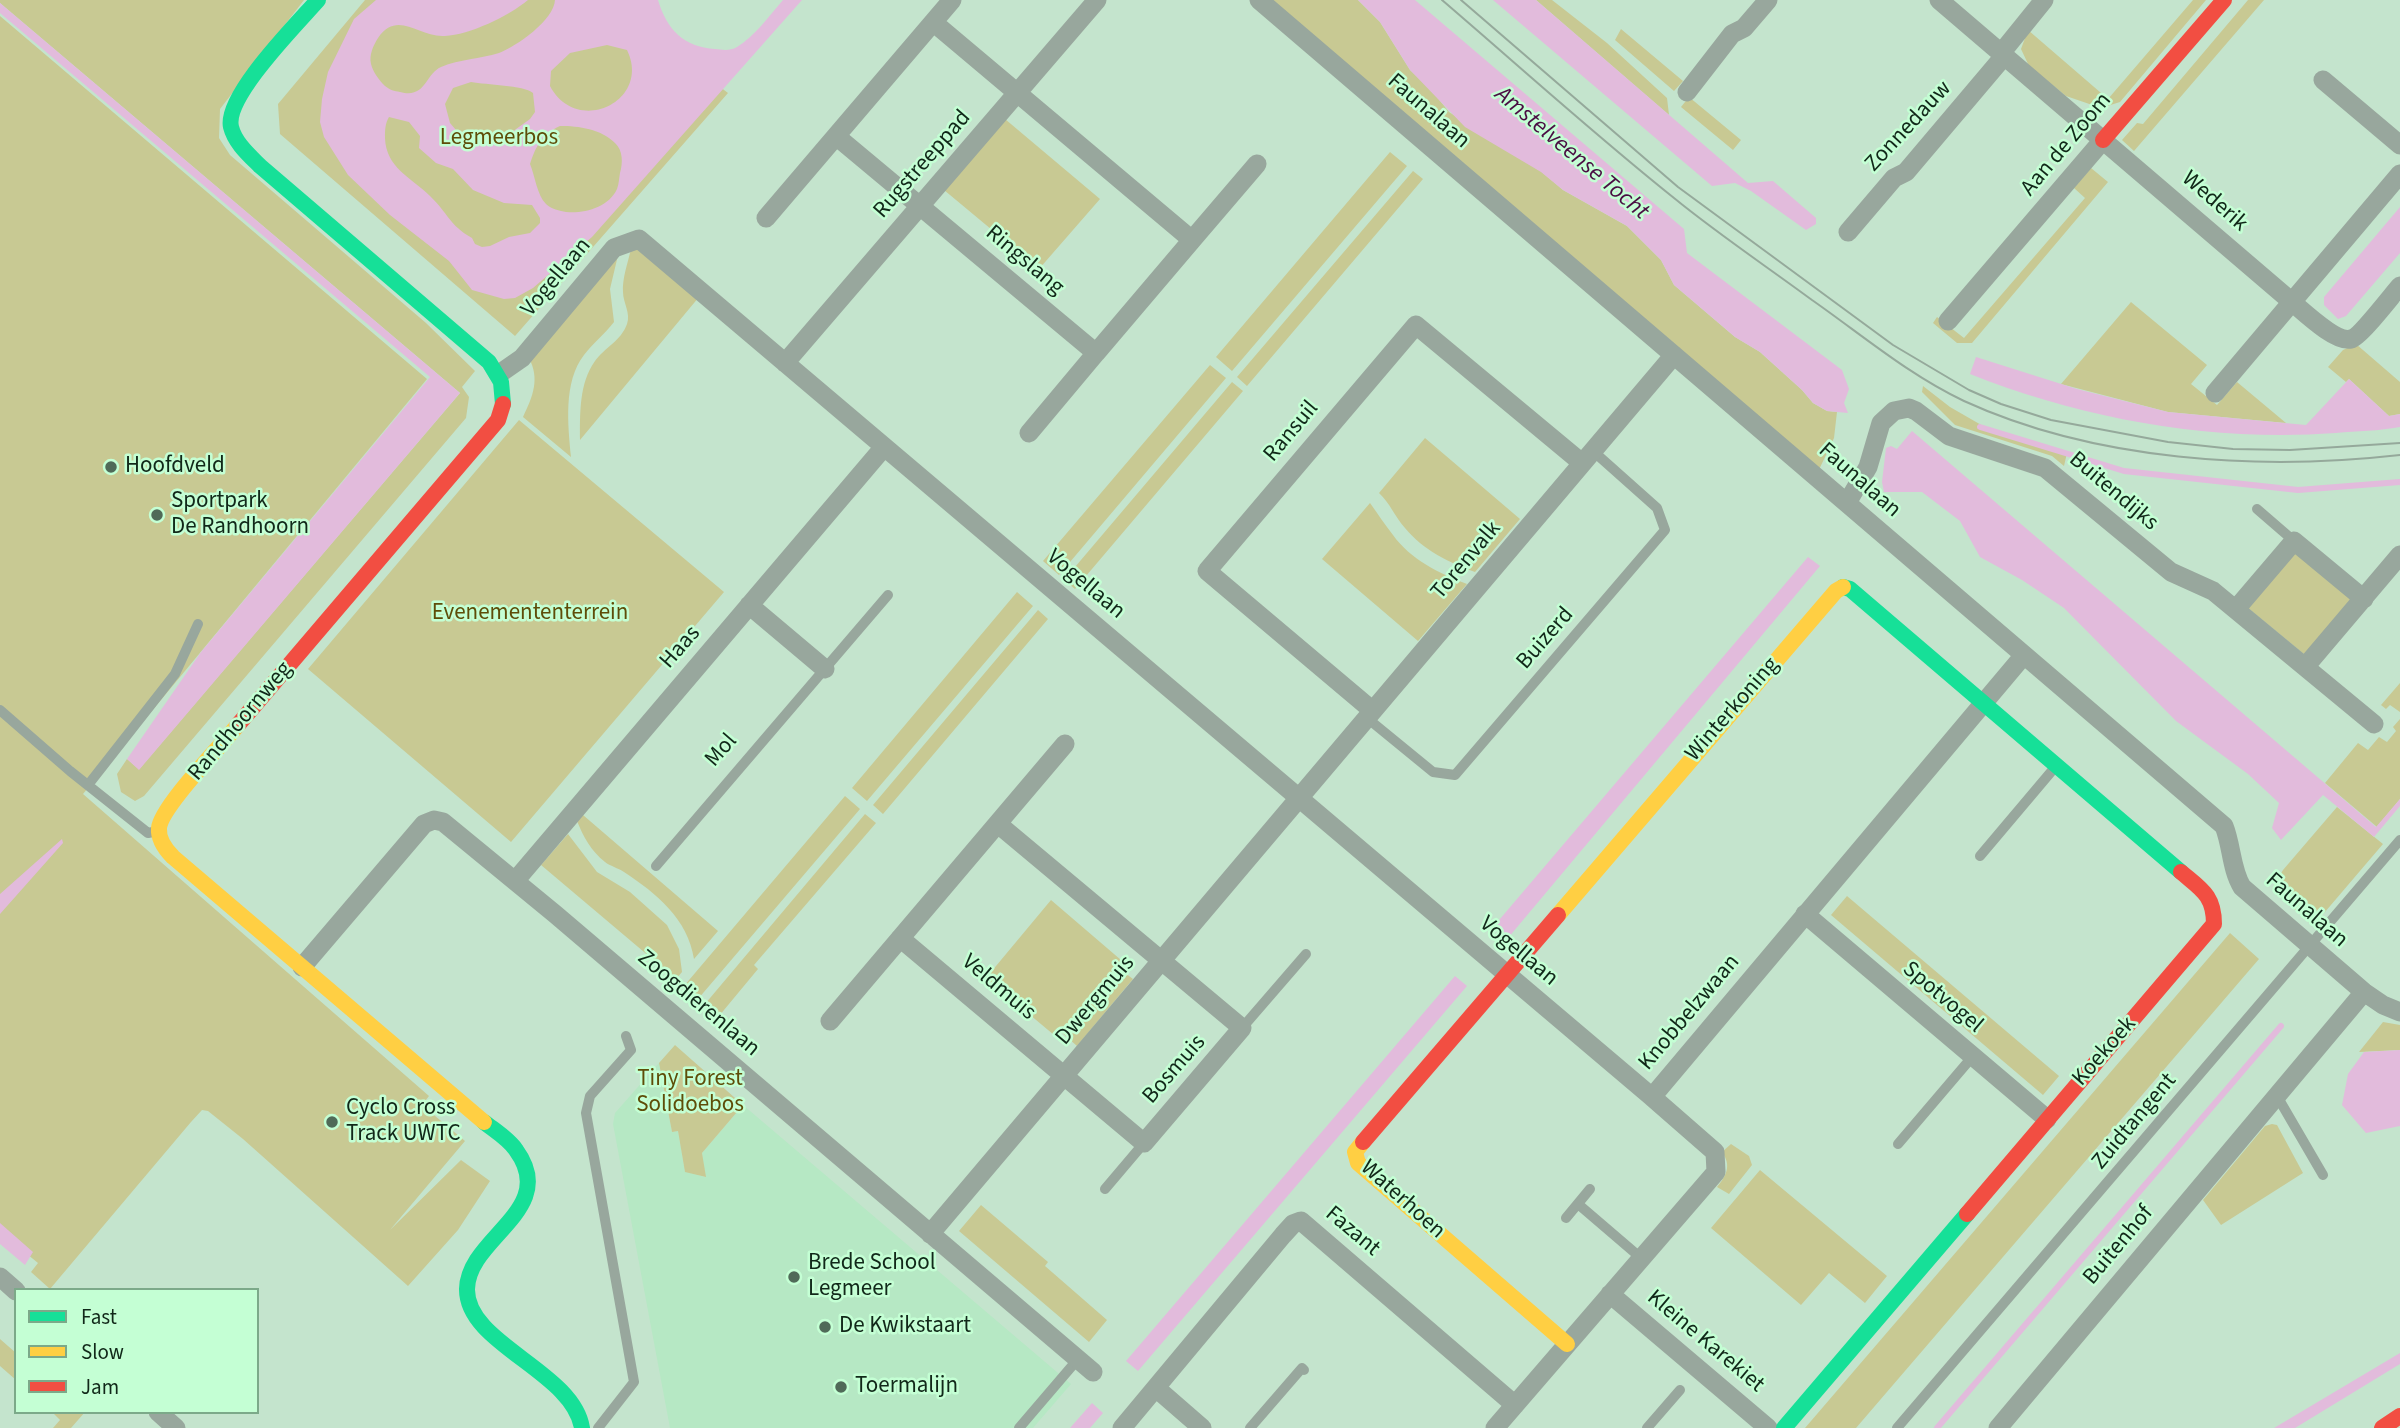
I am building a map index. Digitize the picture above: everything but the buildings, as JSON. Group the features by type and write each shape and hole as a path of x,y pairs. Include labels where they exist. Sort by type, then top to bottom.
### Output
{"street":[{"path":"318,0 236,97 231,122 236,142 252,160 489,362 499,374"},
{"path":"766,218 952,0"},
{"name":"Rugstreeppad","path":"785,363 1097,0"},
{"name":"Faunalaan","path":"1259,0 2224,826 2229,838 2236,877 2242,887 2364,992 2382,1005 2400,1012"},
{"path":"1687,92 1732,34 1744,28 1768,0"},
{"path":"1939,0 2104,140"},
{"name":"Zonnedauw","path":"1848,232 1894,177 1906,172 2044,0"},
{"name":"Aan de Zoom","path":"1948,321 2224,0"},
{"path":"933,22 1192,240"},
{"path":"2323,80 2400,145"},
{"name":"Ringslang","path":"836,136 1096,353"},
{"name":"Wederik","path":"2104,140 2334,335 2351,339 2356,337 2400,286"},
{"path":"1029,433 1257,164"},
{"path":"2215,393 2400,174"},
{"name":"Vogellaan","path":"499,374 522,358 614,248 639,239 1652,1097"},
{"name":"Ransuil","path":"1370,715 1208,570 1313,445 1416,325 1588,457"},
{"name":"Torenvalk","path":"1299,799 1674,355"},
{"name":"Randhoornweg","path":"158,831 160,819 166,810 498,420 505,399 499,374"},
{"name":"Buitendijks","path":"1847,503 1868,467 1881,423 1894,411 1909,408 1922,414 1949,436 2045,468 2171,572 2213,591 2374,724"},
{"name":"Haas","path":"515,881 884,447"},
{"path":"2236,609 2294,541 2364,598"},
{"path":"2305,667 2400,555"},
{"name":"Winterkoning","path":"1506,974 1836,591 1843,587 1850,589 1983,703"},
{"path":"749,605 825,669"},
{"name":"Knobbelzwaan","path":"1494,1428 1716,1172 1718,1165 1715,1152 1652,1097 2024,654"},
{"name":"Koekoek","path":"1784,1428 2214,924 2214,909 2209,895 1983,703"},
{"path":"830,1021 1065,744"},
{"name":"Dwergmuis","path":"930,1234 1299,799"},
{"name":"Zoogdierenlaan","path":"302,967 424,824 434,820 443,822 1093,1372"},
{"path":"998,824 1161,962"},
{"path":"158,831 160,841 167,851 516,1149 522,1157 529,1180 526,1199 517,1214 472,1267 467,1296 477,1319 569,1398 580,1415 582,1428"},
{"name":"Spotvogel","path":"1805,914 2047,1119"},
{"name":"Veldmuis","path":"900,938 1064,1076"},
{"name":"Bosmuis","path":"1144,1143 1242,1028 1161,962"},
{"name":"Waterhoen","path":"1506,974 1357,1147 1355,1159 1567,1344"},
{"name":"Buitenhof","path":"1998,1428 2364,992"},
{"path":"1064,1076 1144,1143"},
{"name":"Fazant","path":"1122,1428 1283,1235 1293,1224 1301,1221 1515,1405"},
{"path":"0,1277 14,1289"},
{"name":"Kleine Karekiet","path":"1610,1294 1768,1428"},
{"path":"1156,1388 1202,1428"},
{"path":"160,1414 176,1428"},
{"path":"2382,1428 2400,1416"}],"lane":[{"name":"Buizerd","path":"1370,715 1433,772 1455,775 1665,530 1657,508 1588,457"},
{"path":"2257,509 2294,541"},
{"name":"Mol","path":"656,866 888,595"},
{"path":"88,785 175,674 198,624"},
{"path":"0,710 148,833 158,831"},
{"path":"1980,856 2056,766"},
{"name":"Zuidtangent","path":"1897,1428 2400,840"},
{"name":"Bosmuis","path":"1242,1028 1306,954"},
{"path":"598,1428 634,1382 586,1113 590,1096 631,1050 626,1036"},
{"path":"1898,1144 1973,1056"},
{"path":"2277,1096 2323,1175"},
{"name":"Bosmuis","path":"1105,1189 1144,1143"},
{"path":"1566,1218 1590,1189"},
{"path":"1578,1204 1641,1258"},
{"path":"1019,1428 1078,1359"},
{"path":"1250,1428 1302,1368 1304,1370"},
{"path":"1647,1428 1680,1390"}],"shaded area":[{"name":"Brede School Legmeer","path":"659,1063 672,1132 678,1131 685,1171 705,1177 702,1153 743,1105 1071,1384 1033,1428 670,1428 613,1124 615,1113"}],"green space":[{"path":"0,0 304,0 220,109 219,138 230,155 426,323 475,371 462,387 469,397 466,418 144,796 135,801 121,792 117,774 127,759 139,769 460,393 0,3"},
{"name":"Legmeerbos","path":"365,0 644,0 657,39 728,93 515,336 280,134 278,104"},
{"path":"1258,0 1358,0 1380,22 1410,70 1429,87 1449,112 1542,172 1563,190 1627,226 1661,260 1674,285 1735,337 1760,352 1813,403 1827,411 1837,412 1834,438 1816,476"},
{"path":"1536,0 1552,0 1607,43 1667,98 1669,115"},
{"path":"2193,0 2206,0 2120,102 2101,108 2066,96 2029,66 2021,49 2028,30 2108,99"},
{"path":"2248,0 2264,0 2134,151 2122,140 2137,123 2143,124"},
{"name":"Sportpark De Randhoorn","path":"0,16 427,379 83,794 429,1096 422,1105 465,1141 390,1230 461,1160 490,1181 458,1230 408,1286 243,1139 208,1111 202,1110 51,1288 31,1272 38,1263 0,1232"},
{"path":"1621,29 1683,81 1674,91 1615,40"},
{"path":"1689,97 1741,140 1733,150 1681,107"},
{"path":"1005,119 1100,199 1039,269 944,190"},
{"path":"1390,152 1407,166 1232,371 1216,357"},
{"path":"2091,168 2108,182 1972,343 1957,343 1933,323 1937,317 1964,338 2085,198 2074,188"},
{"path":"1413,171 1423,179 1247,386 1237,377"},
{"path":"639,246 699,297 580,440 586,379 595,361 621,335 627,324 623,282 631,249"},
{"path":"619,251 610,289 614,322 584,355 573,378 568,404 571,457 523,417 535,380 529,358"},
{"path":"2131,302 2207,365 2191,384 2217,405 2237,382 2286,423 2168,412 2061,384"},
{"path":"2356,344 2400,382 2400,414 2389,416 2349,379 2346,382 2328,367 2343,350"},
{"path":"1210,365 1226,378 1059,575 1043,561"},
{"path":"1232,382 1243,391 1075,589 1064,580"},
{"path":"1923,386 1950,407 1983,426 2067,453 2064,466 2052,456 1955,425 1922,392"},
{"name":"Evenemententerrein","path":"519,420 724,592 511,842 308,669"},
{"path":"1425,438 1520,519 1475,572 1447,560 1420,543 1401,524 1379,493"},
{"path":"1370,503 1408,551 1436,570 1467,584 1418,641 1322,559"},
{"path":"2296,551 2353,599 2305,655 2248,608"},
{"path":"1017,592 1033,606 867,801 852,788"},
{"path":"1038,610 1048,619 883,814 873,805"},
{"path":"2400,683 2400,712 2390,705 2386,709 2381,705"},
{"path":"2400,719 2400,799 2377,827 2325,783 2358,743 2368,750 2379,737 2387,742 2396,731 2393,727"},
{"path":"845,796 860,809 698,999 684,986"},
{"path":"2337,807 2383,844 2313,926 2272,889 2283,870"},
{"path":"865,814 876,823 754,965 758,969 719,1016 705,1004"},
{"path":"583,815 718,931 694,959 685,931 669,908 636,880 605,862 592,848 577,821"},
{"path":"568,834 597,872 630,892 667,925 679,949 682,972 676,979 541,865"},
{"path":"1847,896 2059,1076 2043,1095 1831,915"},
{"path":"1051,900 1121,960 1110,974 1118,980 1125,973 1133,979 1077,1046 1059,1030 1054,1035 986,978"},
{"path":"2230,933 2259,959 1856,1428 1805,1428"},
{"path":"2383,1022 2400,1025 2400,1050 2359,1052"},
{"name":"Tiny Forest Solidoebos","path":"675,1045 743,1105 702,1153 706,1177 685,1172 678,1131 672,1132 659,1063"},
{"path":"2277,1125 2303,1173 2221,1225 2203,1200 2265,1126"},
{"path":"1731,1144 1749,1156 1752,1165 1729,1194 1717,1187 1727,1171 1727,1162 1722,1152"},
{"path":"1760,1170 1887,1276 1865,1303 1829,1273 1801,1305 1711,1228"},
{"path":"981,1205 1048,1262 1045,1266 1107,1320 1089,1342 959,1231"},
{"path":"0,1339 14,1351 14,1378 0,1366"},
{"path":"54,1414 83,1414 71,1428 53,1428 60,1420"}],"water":[{"path":"376,0 528,0 488,24 455,35 435,35 401,25 386,30 373,47 372,67 378,79 387,87 409,93 420,89 441,67 499,53 515,45 542,24 555,0 658,0 666,20 686,41 704,48 726,50 737,47 750,37 783,0 802,0 592,237 533,288 515,298 504,299 472,290 449,261 390,215 348,175 324,137 320,122 328,72 354,19","holes":["607,45 627,50 632,68 629,84 621,97 608,106 593,110 577,109 562,101 550,86 551,71 570,53","471,82 528,90 533,93 535,112 530,119 505,137 489,134 462,137 450,123 445,104 453,88","389,117 409,122 420,136 419,148 436,163 453,169 473,190 504,203 532,205 540,223 530,233 509,237 490,246 475,244 430,196 395,165 386,148 386,125","560,126 589,129 603,134 618,146 622,161 619,183 613,195 602,205 588,210 564,212 548,206 543,200 530,164 540,141"]},
{"name":"Amstelveense Tocht","path":"1358,0 1415,0 1684,229 1687,253 1842,370 1849,389 1844,403 1848,413 1827,411 1813,403 1760,352 1735,337 1674,285 1661,260 1627,226 1563,190 1541,172 1465,127 1410,70 1380,22"},
{"path":"1493,0 1536,0 1748,183 1773,181 1816,218 1816,224 1806,230 1751,191 1735,183 1712,186"},
{"path":"0,3 460,393 139,770 127,759 201,652 430,377 0,13"},
{"path":"2400,207 2400,253 2346,316 2338,319 2324,305 2324,297"},
{"path":"1976,357 2077,389 2168,412 2306,425 2349,379 2389,416 2400,414 2400,427 2289,435 2243,434 2150,424 2059,404 1970,374"},
{"path":"1912,431 2376,827 2400,799 2400,806 2374,837 2323,795 2281,840 2272,828 2279,803 2248,774 2176,721 2064,608 2022,580 1980,557 1960,521 1922,492 1884,492 1882,482 1886,448 1891,446 1897,449"},
{"path":"1808,557 1820,566 1508,938 1494,926"},
{"path":"62,839 63,843 0,914 0,894"},
{"path":"1455,976 1467,986 1138,1371 1126,1361"},
{"path":"2400,1050 2400,1126 2366,1133 2342,1105 2348,1074 2364,1052"},
{"path":"0,1223 33,1252 25,1265 0,1244"},
{"path":"2400,1353 2400,1364 2295,1428 2274,1428"},
{"path":"1092,1403 1103,1413 1090,1428 1070,1428"}],"waterway":[{"path":"1980,427 2124,471 2298,490 2400,482"},
{"path":"1937,1428 2281,1026"}],"tram line":[{"path":"1442,0 1586,125 1691,211 1886,354 1964,401 2015,421 2068,437 2122,449 2178,457 2291,462 2400,455"},
{"path":"1461,0 1678,187 1893,345 1969,390 2001,404 2051,420 2168,442 2233,449 2290,450 2400,443"}],"traffic: fast":[{"path":"318,0 250,80 232,114 233,133 260,166 489,362 501,382 503,404"},
{"path":"1843,587 1850,589 2181,872"},
{"path":"484,1122 516,1150 527,1171 527,1190 520,1207 481,1254 471,1271 467,1289 471,1308 483,1326 560,1390 574,1408 582,1428"},
{"path":"1784,1428 1967,1214"}],"traffic: slow":[{"path":"1558,915 1836,591 1843,587"},
{"path":"237,726 180,792 162,818 159,832 165,847 173,857 484,1122"},
{"path":"1363,1142 1355,1152 1358,1163 1567,1344"}],"traffic: jam":[{"path":"2103,140 2224,0"},
{"path":"237,726 498,420 503,404"},
{"path":"1967,1214 2214,924 2209,899 2181,872"},
{"path":"1363,1142 1558,915"},
{"path":"2382,1428 2400,1416"}],"place":[{"name":"Hoofdveld","path":"111,467"},
{"name":"Sportpark De Randhoorn","path":"157,515"},
{"name":"Cyclo Cross Track UWTC","path":"332,1122"},
{"name":"Brede School Legmeer","path":"794,1277"},
{"name":"De Kwikstaart","path":"825,1327"},
{"name":"Toermalijn","path":"841,1387"}]}
